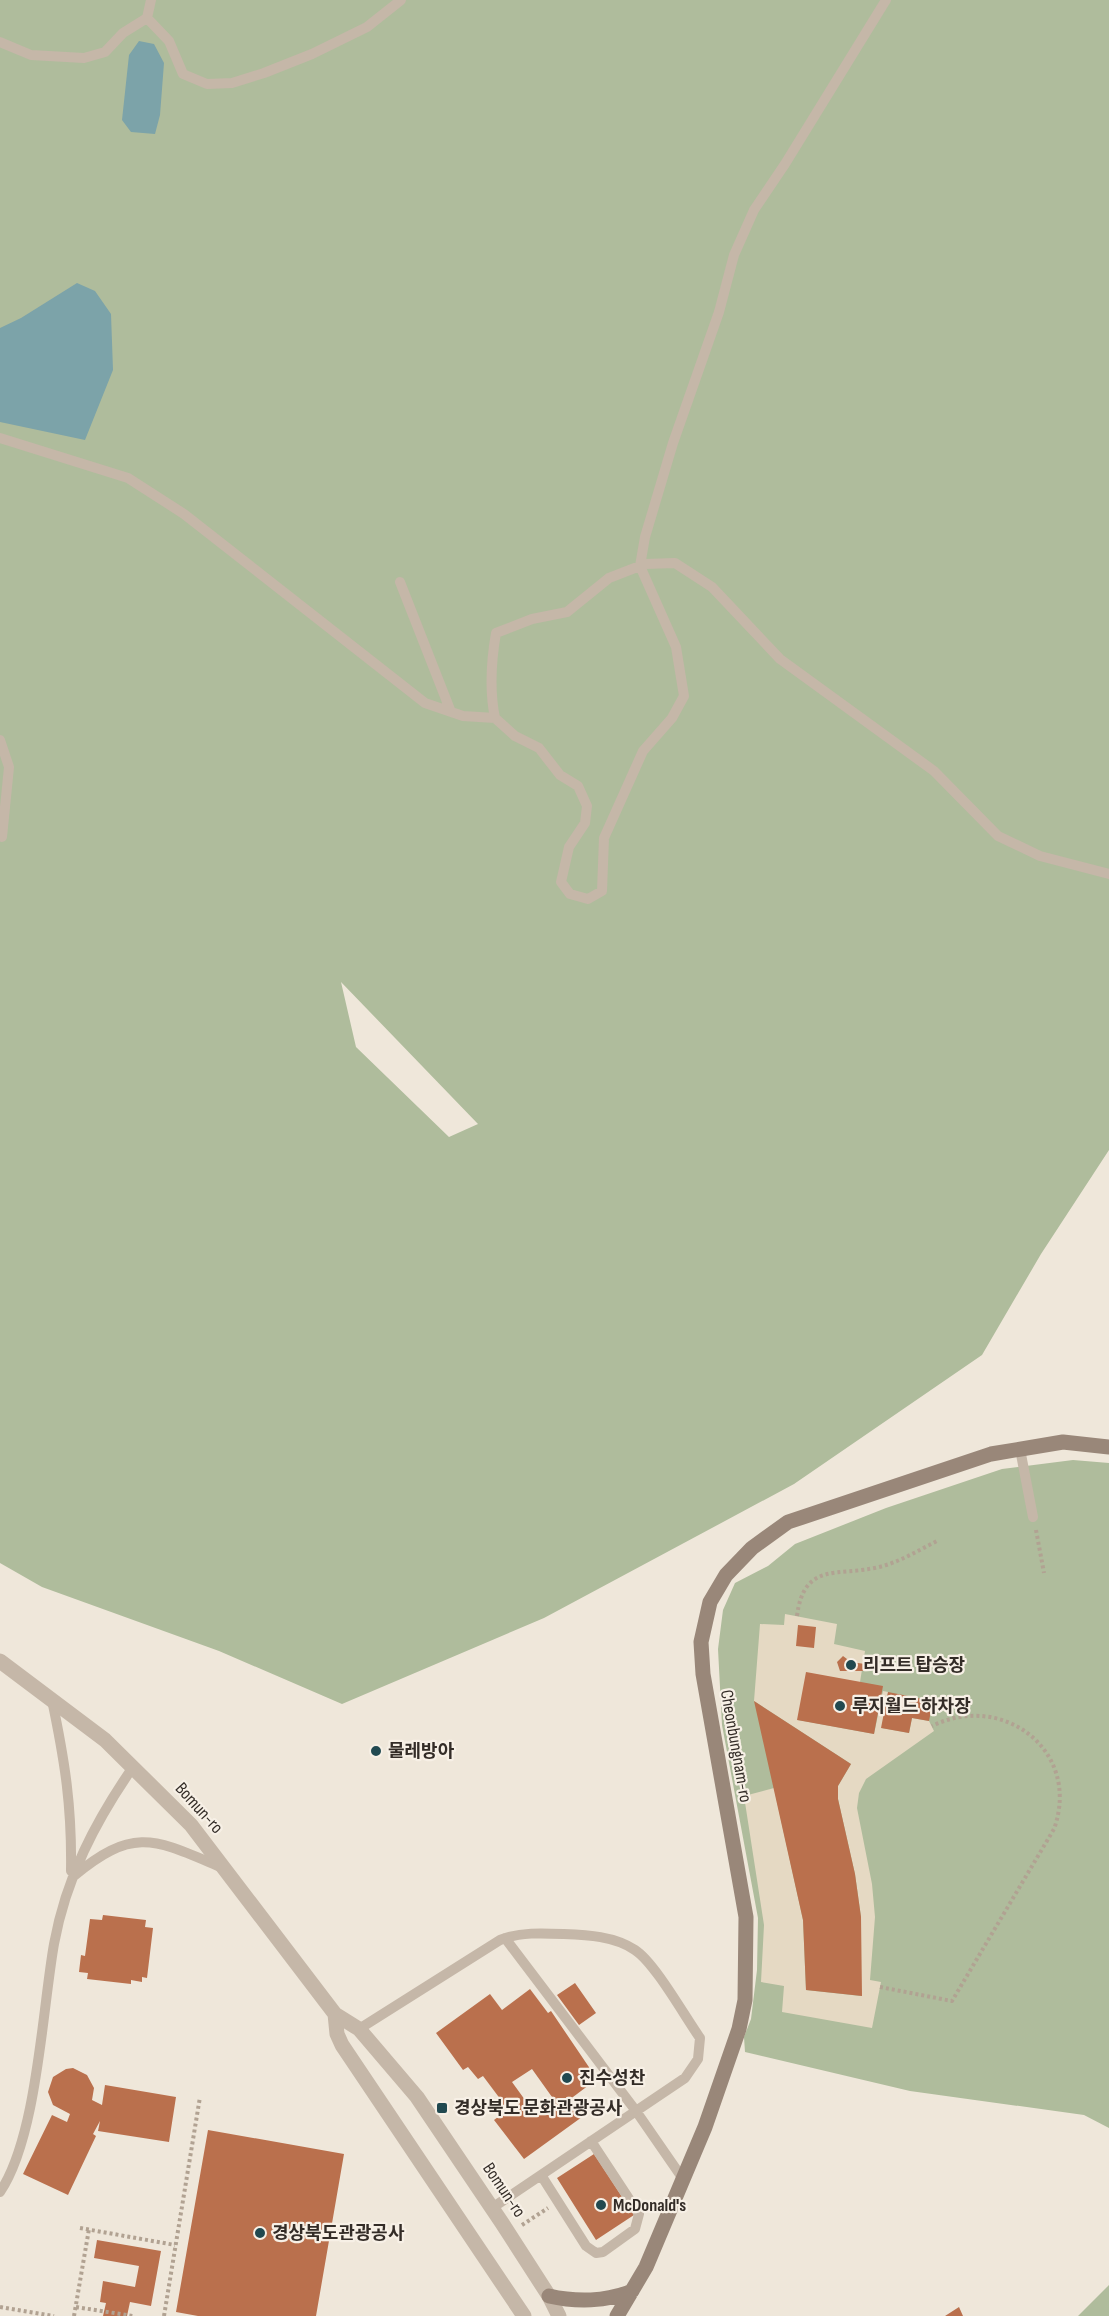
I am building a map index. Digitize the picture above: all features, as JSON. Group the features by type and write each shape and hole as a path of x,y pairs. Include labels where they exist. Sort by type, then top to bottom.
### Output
{"main road":[{"name":"Cheonbungnam-ro","path":"616,2316 646,2266 705,2127 739,2029 745,1991 746,1917 703,1674 701,1642 710,1602 726,1575 752,1548 788,1522 991,1454 1063,1442 1109,1447"},
{"path":"549,2296 561,2299 615,2298 632,2291"},
{"path":"627,2316 632,2291"}],"street":[{"name":"Bomun-ro","path":"0,1660 105,1740 191,1825 335,2014 359,2029 417,2097 492,2208 549,2296 559,2316"},
{"name":"Bomun-ro","path":"335,2014 337,2034 342,2045 524,2316"}],"lane":[{"path":"0,42 32,54 84,58 105,52 123,33 147,18 151,0"},
{"path":"147,18 169,41 183,74 207,84 232,83 321,49 367,27 401,0"},
{"path":"886,0 785,164 753,210 734,255 720,312 674,443 648,526 640,566 676,647 684,696 672,718 643,751 604,838 602,891 588,899 570,894 561,882 569,847 585,823 587,806 578,786 560,775 539,748 515,736 495,718 491,698 491,660 496,633 532,619 567,612 609,578 640,566 675,563 712,587 780,659 934,771 998,836 1040,856 1109,874"},
{"path":"0,438 128,478 184,514 425,704 463,716 495,718"},
{"path":"400,582 451,712"},
{"path":"0,740 9,767 2,837"},
{"path":"1020,1449 1033,1517"},
{"path":"52,1700 69,1788 72,1818 71,1878"},
{"path":"0,2192 20,2148 32,2090 55,1942 71,1878 107,1804 133,1767"},
{"path":"71,1878 100,1854 118,1845 141,1842 169,1845 225,1869"},
{"path":"359,2029 505,1938 532,1933 586,1935 613,1940 635,1950 646,1961 700,2038 701,2050 698,2059 685,2078 492,2208"},
{"path":"505,1938 636,2111 683,2179"},
{"path":"541,2175 586,2246 597,2253 603,2252 635,2229 639,2214 591,2141"}],"path":[{"path":"1033,1517 1044,1573"},
{"path":"797,1616 804,1589 817,1576 895,1563 939,1540"},
{"path":"880,1987 952,2001 1054,1829 1062,1808 1060,1780 1047,1752 1025,1729 998,1719 967,1717 945,1720 932,1726"},
{"path":"164,2316 200,2097"},
{"path":"80,2228 175,2245"},
{"path":"74,2316 88,2229"},
{"path":"0,2307 54,2316"},
{"path":"76,2307 133,2316"}],"green space":[{"path":"0,0 1109,0 1109,1150 1041,1254 982,1355 794,1484 544,1618 342,1704 219,1651 42,1587 0,1563","holes":["341,982 478,1124 449,1137 356,1047"]},
{"path":"1073,1460 1109,1463 1109,2128 1084,2115 910,2091 745,2052 744,2037 751,2019 757,1970 758,1918 722,1725 718,1649 723,1610 735,1583 768,1566 795,1544 886,1508 1002,1469"},
{"path":"1109,2285 1109,2316 1078,2316"}],"shaded area":[{"path":"785,1614 837,1624 834,1644 865,1651 860,1682 798,1720 874,1734 883,1691 888,1692 882,1728 909,1733 912,1718 929,1721 934,1731 866,1779 859,1793 857,1808 872,1884 875,1917 870,1980 881,1982 872,2028 782,2012 784,1986 761,1982 764,1925 744,1796 774,1788 803,1920 806,1990 861,1996 861,1917 855,1874 838,1799 838,1786 851,1764 754,1701 760,1624 784,1625"}],"water":[{"path":"139,41 154,44 164,63 160,115 155,134 131,132 122,120 129,55"},
{"path":"77,283 95,291 111,314 113,370 85,440 0,422 0,328 21,318"}],"building":[{"path":"798,1625 816,1627 814,1648 796,1646"},
{"name":"리프트 탑승장","path":"843,1656 851,1662 865,1664 864,1671 840,1671 837,1662"},
{"name":"루지월드 하차장","path":"806,1672 883,1686 874,1734 797,1720"},
{"path":"888,1692 933,1701 929,1721 912,1718 909,1733 881,1728"},
{"path":"754,1701 851,1764 838,1786 838,1799 855,1874 861,1917 862,1996 806,1990 803,1920"},
{"path":"103,1915 146,1920 145,1927 153,1928 147,1978 142,1977 142,1982 131,1980 131,1984 87,1979 88,1973 79,1972 81,1955 85,1956 90,1919 102,1920"},
{"path":"575,1983 596,2013 579,2025 557,1995"},
{"path":"530,1989 548,2013 551,2011 597,2079 569,2100 582,2117 524,2159 494,2120 502,2114 495,2105 501,2100 483,2076 478,2079 468,2067 463,2070 436,2033 490,1994 502,2010","holes":["532,2069 552,2097 533,2111 512,2082"]},
{"path":"73,2068 87,2075 94,2088 92,2100 102,2105 105,2085 176,2097 169,2142 98,2131 100,2121 93,2134 96,2136 68,2195 23,2174 52,2115 67,2122 70,2114 53,2105 48,2092 53,2077 66,2069"},
{"name":"경상북도관광공사","path":"208,2130 344,2154 316,2316 198,2316 176,2312"},
{"name":"McDonald's","path":"594,2154 634,2215 596,2240 557,2178"},
{"path":"97,2240 161,2251 151,2306 130,2302 127,2316 103,2316 106,2303 100,2302 103,2281 135,2287 139,2266 94,2258"},
{"path":"959,2307 963,2316 945,2316"}],"place":[{"name":"리프트 탑승장","path":"851,1665"},
{"name":"루지월드 하차장","path":"840,1706"},
{"name":"물레방아","path":"376,1751"},
{"name":"진수성찬","path":"567,2078"},
{"name":"경상북도 문화관광공사","path":"442,2108"},
{"name":"McDonald's","path":"601,2205"},
{"name":"경상북도관광공사","path":"260,2233"}]}
